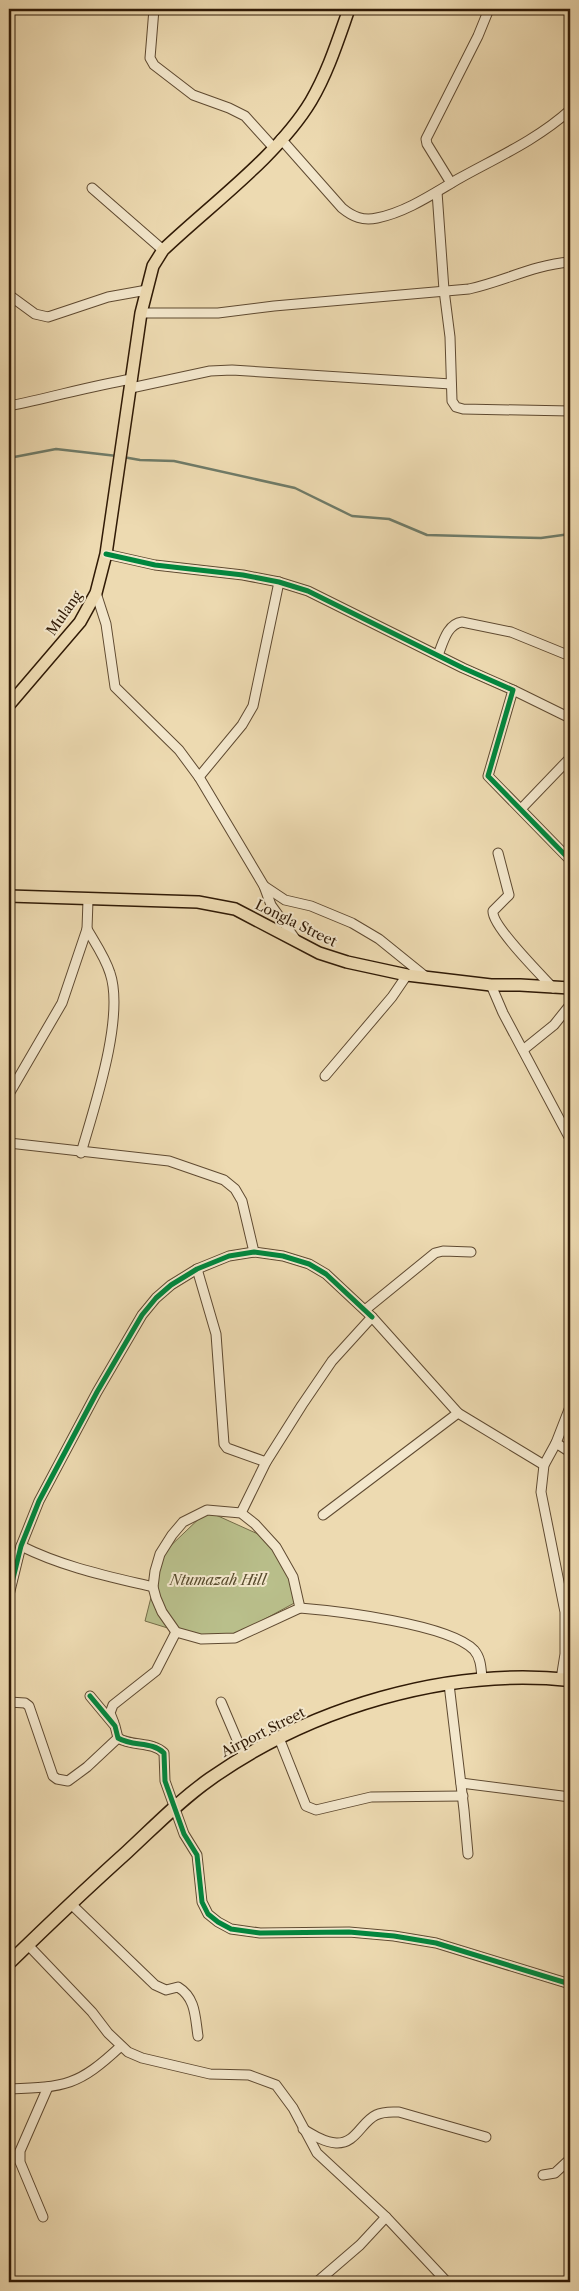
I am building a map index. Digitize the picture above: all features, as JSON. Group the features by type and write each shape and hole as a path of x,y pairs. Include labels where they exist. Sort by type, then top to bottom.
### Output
{"highway":[{"name":"Airport Street","path":"9,1963 70,1903 174,1808 208,1780 244,1756 279,1738 369,1702 449,1684 482,1678 566,1680"}],"main road":[{"name":"Mulang","path":"9,705 80,622 96,593 106,554 141,313 153,266 163,250 277,143 302,113 319,85 349,9"},
{"name":"Longla Street","path":"9,896 88,900 160,899 198,902 231,908 319,953 347,962 406,975 490,986 570,987"}],"street":[{"path":"154,9 150,58 154,65 193,95 245,116 277,143 353,217 376,218 398,212 438,192 549,129 570,110"},
{"path":"451,184 427,144 426,139 478,36 489,9"},
{"path":"92,188 163,250"},
{"path":"438,192 444,290 450,336 452,401 456,407 463,409 570,411"},
{"path":"141,313 218,314 274,306 444,290 488,284 549,264 570,262"},
{"path":"9,295 35,314 48,317 108,297 147,290"},
{"path":"9,406 44,399 82,388 232,370 451,384"},
{"path":"106,554 155,565 243,575 279,582 308,591 570,718"},
{"path":"199,777 242,725 253,706 279,582"},
{"path":"96,593 106,624 115,687 179,750 199,777 264,886 271,905 296,941"},
{"path":"438,655 451,627 455,623 462,622 511,632 570,656"},
{"path":"513,690 488,776 570,860"},
{"path":"521,810 570,758"},
{"path":"498,853 509,892 507,898 493,911 494,918 518,949 554,988"},
{"path":"264,886 285,900 311,906 352,923 385,943 426,977"},
{"path":"9,1094 62,1003 87,929 88,900"},
{"path":"81,1153 103,1074 111,1035 113,989 110,973 87,929"},
{"path":"325,1076 387,1003 406,975"},
{"path":"490,986 570,1140"},
{"path":"523,1050 554,1025 570,1005"},
{"path":"9,1143 81,1153 109,1154 169,1161 224,1180 235,1189 242,1201 254,1252"},
{"path":"365,1310 435,1253 443,1251 471,1252"},
{"path":"9,1595 21,1546 38,1501 97,1392 142,1315 164,1292 197,1268 229,1256 254,1252 284,1256 309,1264 326,1274 372,1317 458,1413 544,1464"},
{"path":"197,1268 216,1334 224,1444 266,1462"},
{"path":"241,1513 266,1462 332,1361 372,1317"},
{"path":"566,1680 565,1612 541,1492 544,1464 556,1443 570,1407"},
{"path":"323,1516 458,1413"},
{"path":"556,1443 570,1452"},
{"path":"300,1608 293,1577 276,1547 256,1524 241,1513 207,1510 183,1522 160,1554 153,1587 162,1612 176,1632 200,1639 235,1638 300,1608 351,1613 432,1630 464,1642 480,1658 482,1678"},
{"path":"21,1546 47,1559 73,1568 153,1587"},
{"path":"176,1632 156,1671 113,1705 110,1713 118,1738 127,1743 154,1746 164,1753 165,1780 184,1834 197,1855 202,1902 208,1914 231,1929 260,1932 349,1932 394,1936 436,1943 570,1984"},
{"path":"449,1684 462,1783 468,1854"},
{"path":"90,1696 115,1726"},
{"path":"9,1702 25,1703 29,1706 53,1776 57,1779 68,1781 87,1768 118,1738"},
{"path":"221,1702 244,1756"},
{"path":"279,1738 306,1806 310,1809 316,1810 371,1797 463,1796"},
{"path":"462,1783 570,1797"},
{"path":"70,1903 156,1985 166,1990 178,1987 186,1992 193,2003 198,2036"},
{"path":"28,1945 128,2052 142,2058 210,2074 249,2075 276,2085 293,2108 317,2153 386,2217 447,2282"},
{"path":"9,2089 48,2088 77,2080 97,2068 121,2046"},
{"path":"43,2218 20,2162 20,2150 48,2088"},
{"path":"302,2128 324,2140 336,2143 346,2141 361,2131 375,2116 388,2112 399,2112 486,2137"},
{"path":"543,2175 555,2173 570,2159"},
{"path":"317,2282 360,2245 386,2217"},
{"path":"9,2276 10,2282"}],"green space":[{"name":"Ntumazah Hill","path":"207,1511 269,1539 292,1578 298,1601 232,1637 200,1638 145,1621 162,1554"}],"waterway":[{"path":"9,458 56,449 117,456"},
{"path":"123,457 140,460 174,461 295,488 352,516 389,519 427,535 541,538 570,534"}],"cycle path":[{"path":"106,554 155,565 243,575 279,582 308,591 463,668 513,690 488,776 570,860"},
{"path":"9,1595 21,1546 39,1501 97,1392 142,1315 156,1298 171,1285 197,1269 229,1256 254,1252 283,1256 309,1264 326,1274 372,1317"},
{"path":"90,1696 115,1726 118,1738 124,1741 148,1745 164,1753 165,1781 184,1834 197,1855 202,1902 208,1914 218,1922 231,1929 260,1933 349,1932 394,1936 436,1943 570,1984"}]}
